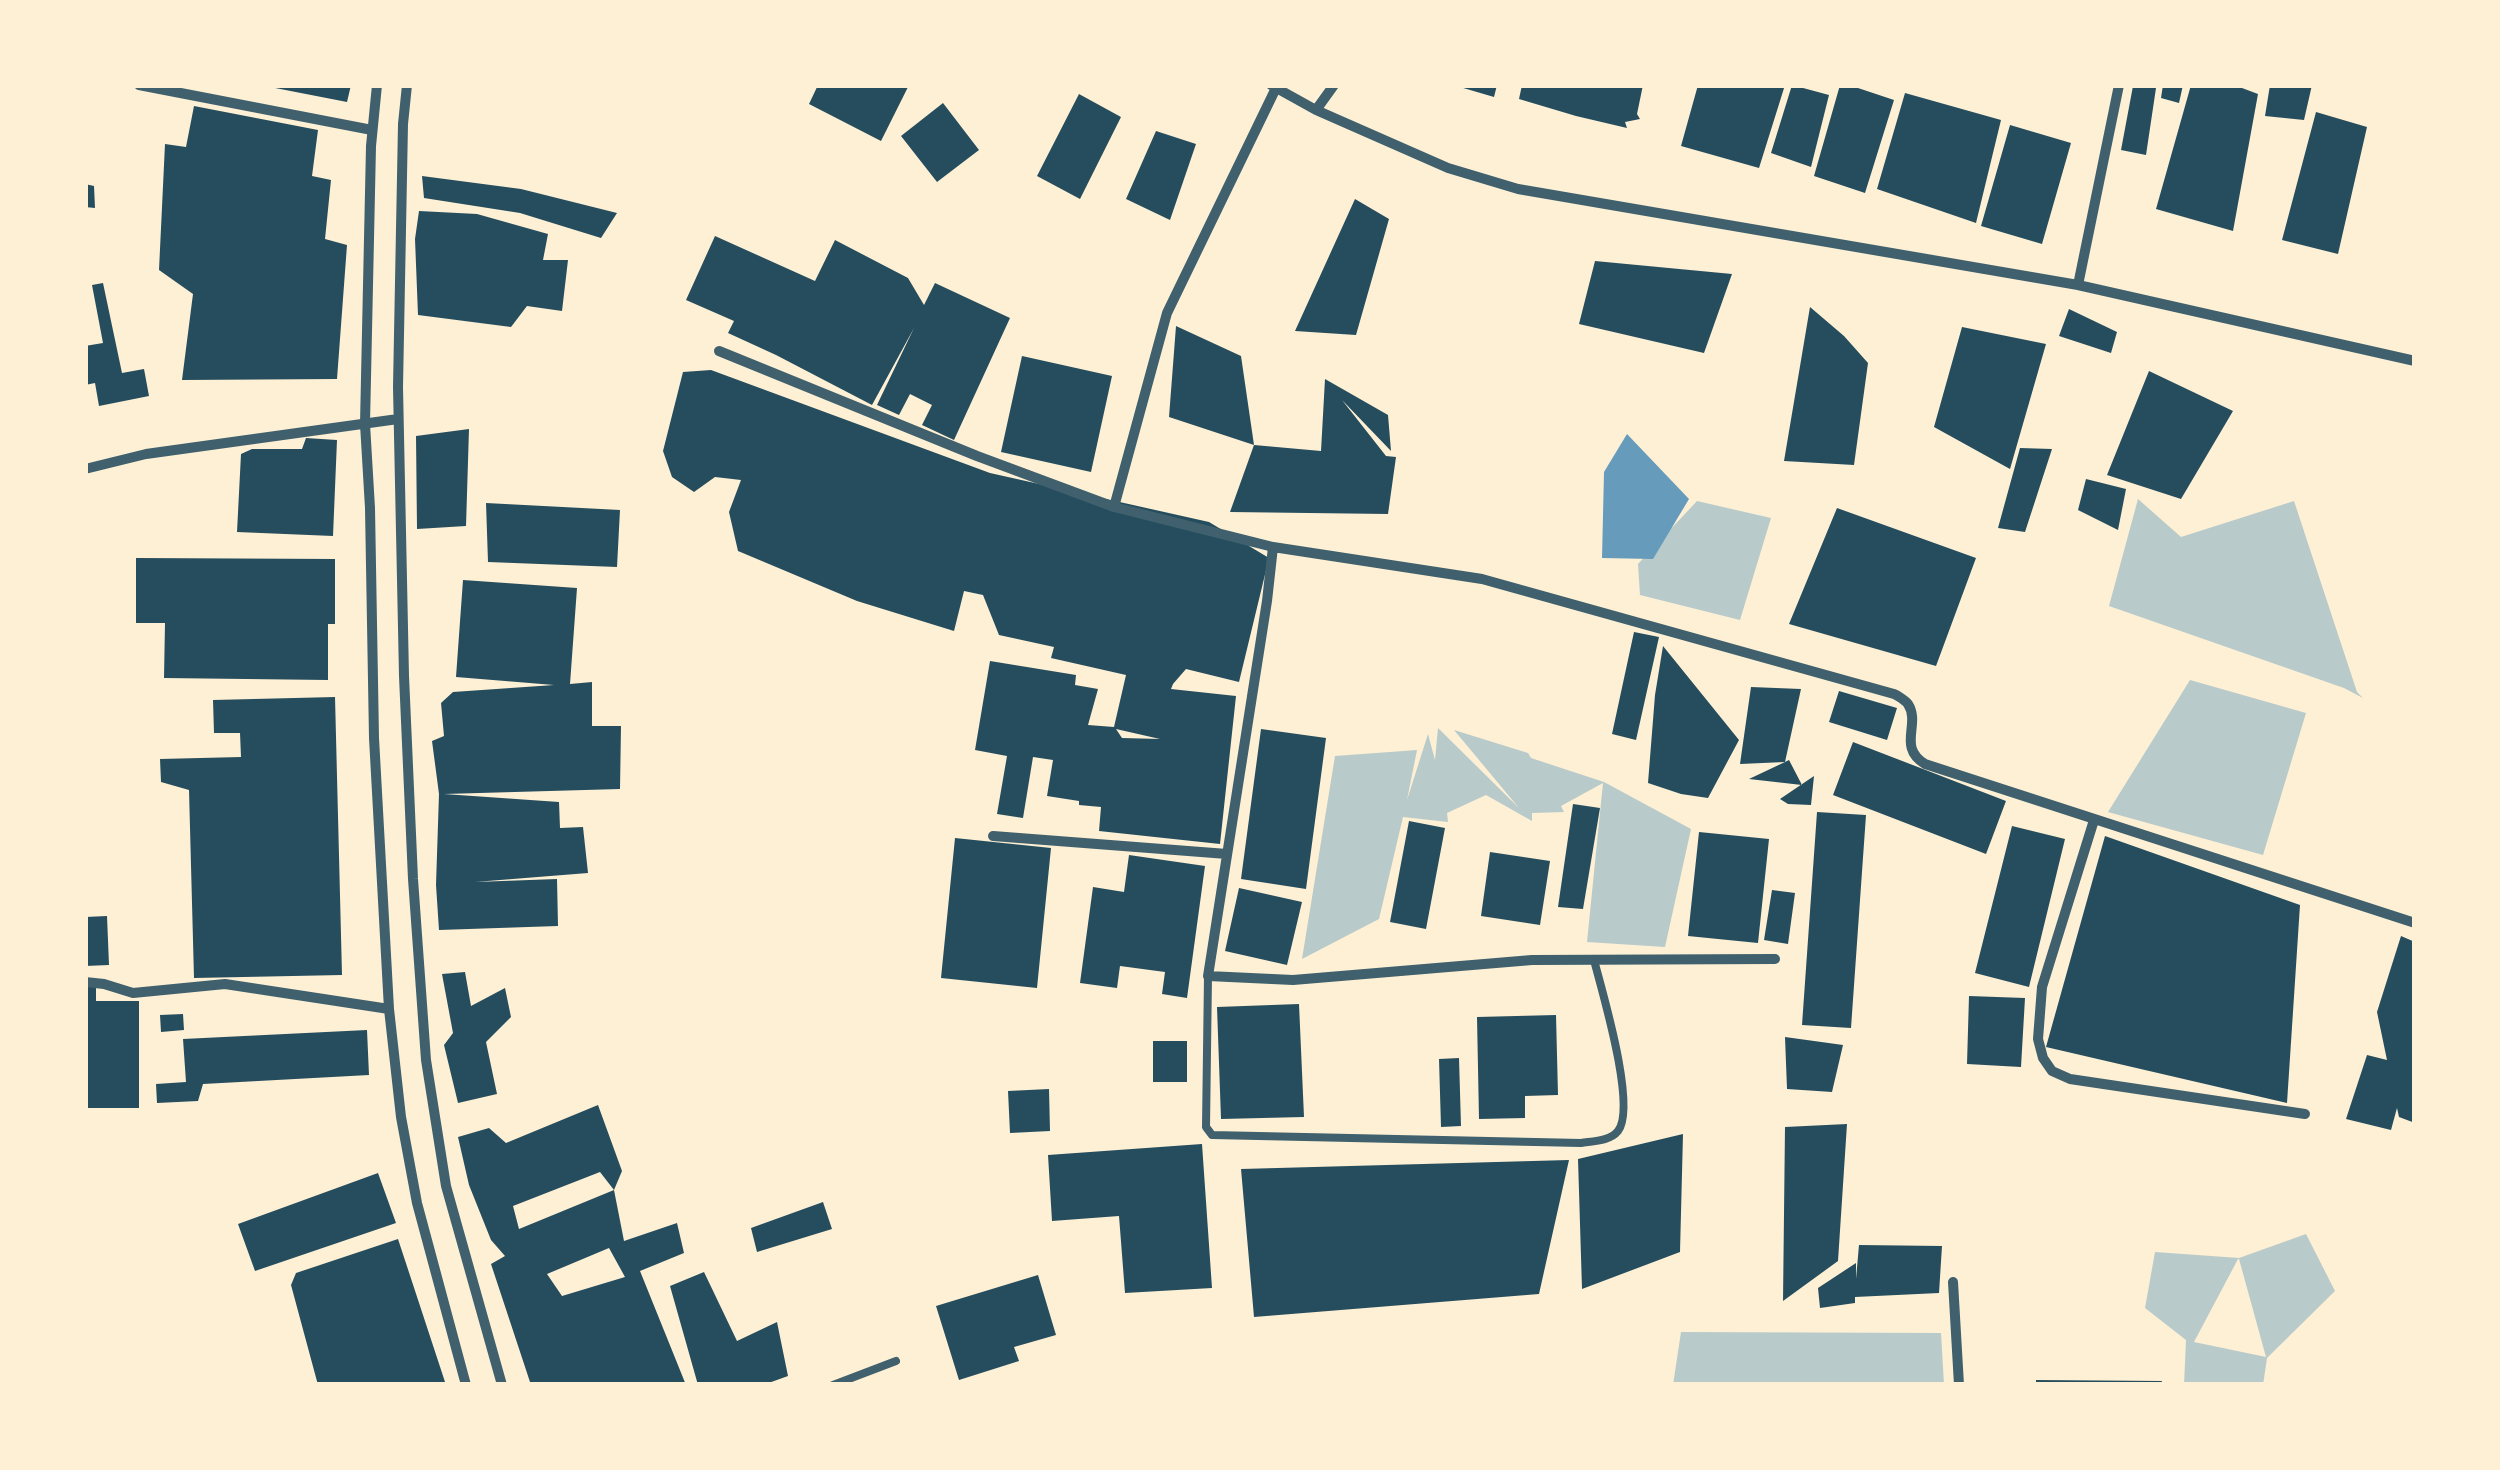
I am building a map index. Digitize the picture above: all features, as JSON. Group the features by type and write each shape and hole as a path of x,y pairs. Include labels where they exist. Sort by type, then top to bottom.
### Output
{"street":[{"path":"139,85 372,130"},
{"path":"377,85 372,130 366,424 374,738 389,1009 401,1117 417,1203 466,1385"},
{"path":"407,85 398,419 405,713 426,1060 446,1186 502,1385"},
{"path":"1316,110 1334,85"},
{"path":"2078,285 2120,85"},
{"path":"1114,506 1167,312 1273,86 1316,110 1448,168 1518,189 2078,285 2415,360"},
{"path":"719,351 976,456 1114,506 1273,547 1482,579 1894,694 1907,702 1911,713 1911,748 1914,757 1924,764 2415,923"},
{"path":"85,469 146,454 398,419"},
{"path":"1273,547 1208,976 1293,980 1516,961 1775,959"},
{"path":"2094,820 2042,987 2038,1039 2043,1058 2052,1071 2070,1079 2305,1114"},
{"path":"993,836 1228,854"},
{"path":"85,982 134,992 224,984 389,1009"},
{"path":"1953,1282 1959,1385"}],"lane":[{"path":"1208,976 1206,1127 1212,1135 1581,1143 1612,1136 1625,1116 1611,1027 1594,960"},
{"path":"833,1385 896,1361"}],"shaded area":[{"path":"2138,499 2181,537 2294,501 2357,692 2363,698 2109,606"},
{"path":"1697,501 1771,518 1740,620 1640,595 1638,564"},
{"path":"2190,680 2306,713 2263,855 2108,812"},
{"path":"1438,728 1519,808 1454,730 1604,782 1691,829 1665,947 1587,942 1603,783 1561,806 1564,812 1532,813 1532,821 1486,795 1447,813 1448,822 1403,817 1379,919 1302,959 1335,756 1417,750 1407,800 1428,734 1435,760"},
{"path":"2306,1234 2335,1291 2267,1358 2263,1385 2184,1385 2186,1340 2145,1308 2155,1252 2239,1258","holes":["2239,1259 2266,1357 2194,1342"]},
{"path":"1681,1332 1941,1333 1944,1385 1673,1385"}],"water":[{"path":"1627,434 1689,499 1653,559 1602,558 1604,472"}],"building":[{"path":"270,85 351,85 347,102"},
{"path":"818,85 909,85 881,141 809,104"},
{"path":"1453,85 1497,85 1494,97"},
{"path":"1522,85 1643,85 1637,114 1640,119 1625,122 1627,128 1576,116 1519,99"},
{"path":"1698,85 1785,85 1759,168 1681,146"},
{"path":"1792,85 1829,95 1811,167 1771,153"},
{"path":"1840,85 1894,100 1865,193 1814,176"},
{"path":"2163,85 2183,85 2179,103 2161,98"},
{"path":"2191,85 2234,85 2258,94 2233,231 2156,209"},
{"path":"2270,85 2312,85 2304,120 2265,116"},
{"path":"2133,86 2156,88 2146,155 2121,150"},
{"path":"1905,93 2001,120 1976,223 1877,189"},
{"path":"1079,94 1121,117 1080,199 1037,176"},
{"path":"943,103 979,150 937,182 901,136"},
{"path":"194,106 318,130 312,176 331,180 325,239 347,245 337,379 182,380 193,294 159,270 165,144 186,147"},
{"path":"2316,112 2367,127 2338,254 2282,240"},
{"path":"2010,125 2071,143 2042,244 1981,226"},
{"path":"1156,131 1196,144 1170,220 1126,199"},
{"path":"422,176 521,189 617,213 601,238 520,213 424,198"},
{"path":"85,184 94,186 95,208 85,207"},
{"path":"1355,199 1389,219 1356,335 1295,331"},
{"path":"419,211 477,214 548,234 543,260 568,260 562,311 527,306 511,327 418,315 415,239"},
{"path":"715,236 815,281 835,240 908,278 924,305 935,283 1010,318 954,440 922,425 932,405 910,394 899,415 877,405 914,328 872,405 728,333 734,321 686,300"},
{"path":"1595,261 1732,274 1704,353 1579,324"},
{"path":"103,283 122,373 144,369 149,396 99,406 95,383 85,385 85,346 103,343 92,285"},
{"path":"1810,307 1868,363 1854,465 1784,461"},
{"path":"2069,309 2117,332 2111,353 2059,336"},
{"path":"1176,326 1241,356 1254,445 1169,417"},
{"path":"1962,327 2046,344 2010,469 1934,427"},
{"path":"1022,356 1112,376 1091,472 1001,452"},
{"path":"711,370 990,473 1209,522 1269,558 1239,682 1186,669 1171,689 1236,696 1220,844 1099,831 1101,807 1047,796 1053,760 1033,757 1023,818 997,814 1007,756 975,750 990,661 1076,675 1075,685 1098,689 1088,725 1114,727 1126,675 1051,658 1054,647 999,635 983,595 964,591 954,631 857,601 738,551 729,512 741,480 715,477 694,492 672,477 663,451 683,372","holes":["1116,729 1160,739 1122,738"]},
{"path":"2149,371 2233,411 2181,499 2107,475"},
{"path":"1325,379 1388,415 1391,451 1342,400 1386,456 1396,457 1388,514 1230,512 1254,445 1321,451"},
{"path":"469,429 466,526 417,529 416,436"},
{"path":"306,438 337,440 333,536 237,532 241,454 252,449 302,449"},
{"path":"2020,448 2052,449 2025,532 1998,528"},
{"path":"2086,479 2126,489 2118,530 2078,510"},
{"path":"486,503 620,510 617,567 488,562"},
{"path":"1837,508 1976,558 1936,666 1789,624"},
{"path":"136,558 335,559 335,624 328,624 328,680 164,678 165,623 136,623"},
{"path":"463,580 577,588 570,684 592,682 592,726 621,726 620,789 444,794 559,802 560,828 583,827 588,873 475,882 557,879 558,926 439,930 439,794 432,741 444,736 441,703 453,692 554,685 456,677"},
{"path":"1634,632 1659,637 1636,740 1612,734"},
{"path":"1663,646 1739,740 1708,798 1648,783"},
{"path":"1751,687 1801,689 1785,762 1740,764"},
{"path":"1839,691 1897,708 1887,740 1829,722"},
{"path":"335,697 342,975 194,978 189,790 161,782 160,759 241,757 240,733 214,733 213,700"},
{"path":"1261,729 1326,738 1306,889 1241,879"},
{"path":"1853,742 2006,801 1986,854 1833,795"},
{"path":"1789,760 1802,785 1749,779 1785,762"},
{"path":"1814,776 1811,805 1788,804 1780,799"},
{"path":"1573,804 1600,808 1583,909 1558,907"},
{"path":"1817,812 1866,815 1851,1028 1802,1025"},
{"path":"1409,821 1445,828 1426,929 1390,922"},
{"path":"2012,826 2065,839 2029,987 1975,973"},
{"path":"1699,832 1769,839 1758,943 1688,936"},
{"path":"2105,836 2300,905 2287,1103 2046,1047"},
{"path":"955,838 1051,848 1037,988 941,978"},
{"path":"1490,852 1550,861 1540,925 1481,916"},
{"path":"1129,855 1205,866 1187,998 1162,994 1165,972 1120,966 1117,988 1080,983 1093,887 1124,892"},
{"path":"1239,888 1302,902 1287,965 1225,951"},
{"path":"1772,890 1795,893 1788,944 1764,940"},
{"path":"107,916 109,965 85,966 85,917"},
{"path":"2401,936 2415,942 2415,1123 2399,1117 2397,1108 2391,1130 2346,1119 2367,1055 2387,1060 2377,1012"},
{"path":"465,972 471,1006 505,988 511,1017 486,1042 497,1094 458,1103 444,1045 453,1033 442,974"},
{"path":"85,987 96,987 96,1001 139,1001 139,1108 85,1108"},
{"path":"1969,996 2025,998 2021,1067 1967,1064"},
{"path":"1299,1004 1304,1117 1221,1119 1217,1007"},
{"path":"183,1014 184,1030 161,1032 160,1015"},
{"path":"1556,1015 1558,1095 1525,1096 1525,1118 1479,1119 1477,1017"},
{"path":"367,1030 369,1075 203,1084 198,1101 157,1103 156,1084 186,1082 183,1039"},
{"path":"1785,1037 1843,1045 1832,1092 1787,1089"},
{"path":"1153,1041 1187,1041 1187,1082 1153,1082"},
{"path":"1459,1058 1461,1126 1441,1127 1439,1059"},
{"path":"1049,1089 1050,1131 1010,1133 1008,1091"},
{"path":"598,1105 622,1171 614,1190 624,1241 677,1223 684,1253 640,1271 686,1385 531,1385 491,1264 505,1256 491,1240 469,1185 458,1137 489,1128 506,1143","holes":["600,1172 614,1190 519,1229 513,1206","609,1248 625,1277 562,1296 547,1274"]},
{"path":"1847,1124 1838,1261 1783,1301 1785,1127"},
{"path":"1683,1134 1680,1252 1582,1289 1578,1159"},
{"path":"1202,1144 1212,1288 1125,1293 1119,1216 1052,1221 1048,1155"},
{"path":"1569,1160 1539,1294 1254,1317 1241,1169"},
{"path":"378,1173 396,1223 255,1271 238,1224"},
{"path":"823,1202 832,1229 757,1252 751,1228"},
{"path":"398,1239 446,1385 318,1385 291,1285 296,1273"},
{"path":"1859,1245 1942,1246 1939,1293 1855,1297 1855,1303 1820,1308 1818,1288 1856,1263 1856,1279"},
{"path":"704,1272 737,1341 777,1322 788,1376 763,1385 698,1385 670,1286"},
{"path":"1038,1275 1056,1335 1014,1347 1019,1361 959,1380 936,1306"},
{"path":"2036,1380 2162,1381 2161,1385 2036,1385"}]}
